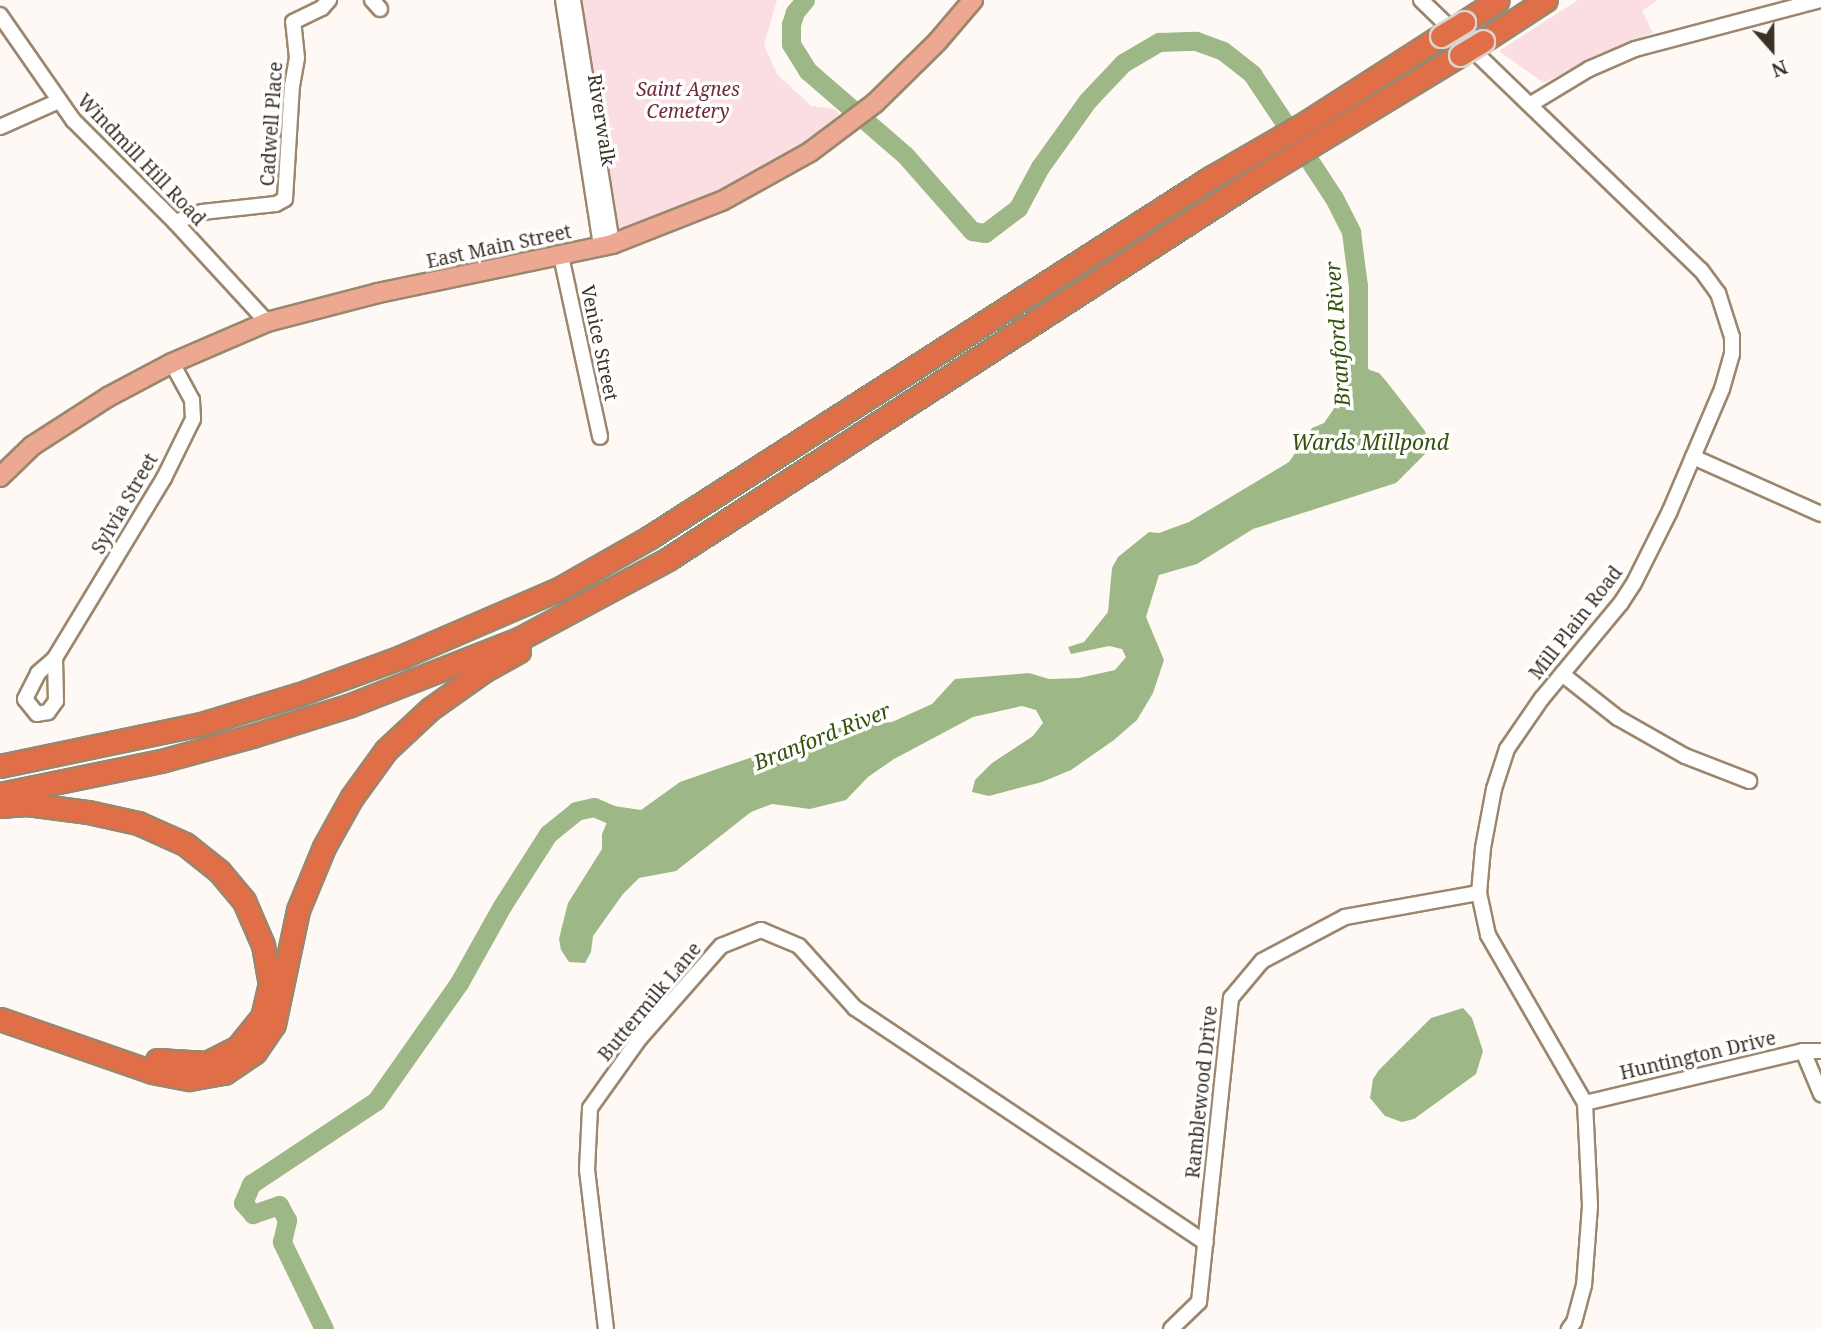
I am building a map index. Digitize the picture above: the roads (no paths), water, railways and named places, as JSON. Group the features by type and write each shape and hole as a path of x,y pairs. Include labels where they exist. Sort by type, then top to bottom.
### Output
{"highway":[{"path":"0,766 201,724 300,694 401,657 559,589 650,537 1210,178 1307,122 1498,0"},
{"path":"0,1019 152,1072 189,1079 224,1073 255,1052 274,1024 298,910 324,847 352,797 386,750 430,709 485,670 584,615 1259,177 1546,0"},
{"path":"0,794 161,761 348,706 519,639 668,559"},
{"path":"0,806 27,804 88,812 138,823 185,844 219,872 244,901 263,945 270,983 262,1017 238,1047 207,1063 164,1062 0,1005"}],"main road":[{"name":"East Main Street","path":"0,477 32,446 61,427 172,363 267,322 378,293 607,245 686,217 733,196 789,165 874,103 938,41 973,0"}],"street":[{"name":"Cadwell Place","path":"175,222 202,212 276,204 285,199 292,86 297,58 293,22 321,8 329,0"},
{"name":"Riverwalk","path":"563,0 607,245"},
{"name":"Riverwalk","path":"573,0 607,245"},
{"name":"Mill Plain Road","path":"1421,0 1701,270 1721,300 1730,329 1732,354 1722,388 1634,583 1519,729 1502,761 1484,839 1479,893 1488,934 1585,1103 1590,1206 1584,1285 1574,1322 1569,1329"},
{"path":"1531,104 1589,69 1635,49 1820,0"},
{"name":"Windmill Hill Road","path":"0,15 74,120 175,222 267,322"},
{"path":"0,127 59,101"},
{"name":"Venice Street","path":"561,256 600,437"},
{"name":"Sylvia Street","path":"55,658 164,478 193,419 192,400 172,363"},
{"path":"1693,457 1821,514"},
{"path":"1562,674 1618,718 1685,756 1749,781"},
{"name":"Ramblewood Drive","path":"1171,1329 1199,1302 1231,998 1262,961 1345,918 1479,893"},
{"name":"Buttermilk Lane","path":"606,1329 587,1170 590,1108 640,1038 721,946 761,930 799,946 855,1008 1206,1242"},
{"path":"1803,1051 1821,1094"},
{"name":"Huntington Drive","path":"1585,1103 1803,1051 1821,1051"}],"water":[{"name":"Wards Millpond","path":"1361,367 1379,373 1386,381 1425,431 1429,450 1396,483 1253,529 1197,564 1159,575 1146,617 1164,660 1153,693 1137,720 1114,740 1071,770 1042,782 989,796 972,792 975,780 992,763 1033,736 1043,723 1036,710 1022,706 973,717 894,759 868,777 846,800 810,809 772,804 751,812 676,871 639,878 623,894 593,936 591,952 585,963 569,962 561,950 559,939 568,903 602,849 602,834 614,806 641,810 680,782 845,726 892,722 932,704 955,679 1029,673 1049,679 1079,678 1115,670 1126,657 1122,649 1109,646 1071,654 1068,647 1084,642 1108,612 1112,568 1118,557 1149,532 1159,533 1189,522 1289,462 1312,428 1324,423 1333,410 1340,395 1336,372"},
{"path":"1463,1008 1472,1018 1483,1051 1476,1074 1414,1119 1402,1122 1385,1116 1370,1098 1373,1079 1379,1070 1431,1018"}],"waterway":[{"name":"Branford River","path":"805,0 795,12 791,24 791,44 808,71 905,155 972,231 985,233 1018,208 1040,167 1088,100 1123,63 1159,42 1196,41 1223,51 1252,74 1284,122"},
{"name":"Branford River","path":"1309,160 1334,198 1351,232 1358,286 1358,368 1365,393"},
{"name":"Branford River","path":"324,1329 282,1242 287,1220 279,1205 253,1214 243,1203 251,1184 376,1101 459,983 502,906 548,834 576,811 594,807 635,825"}],"park label":[{"name":"Saint Agnes Cemetery","path":"688,101"}]}
